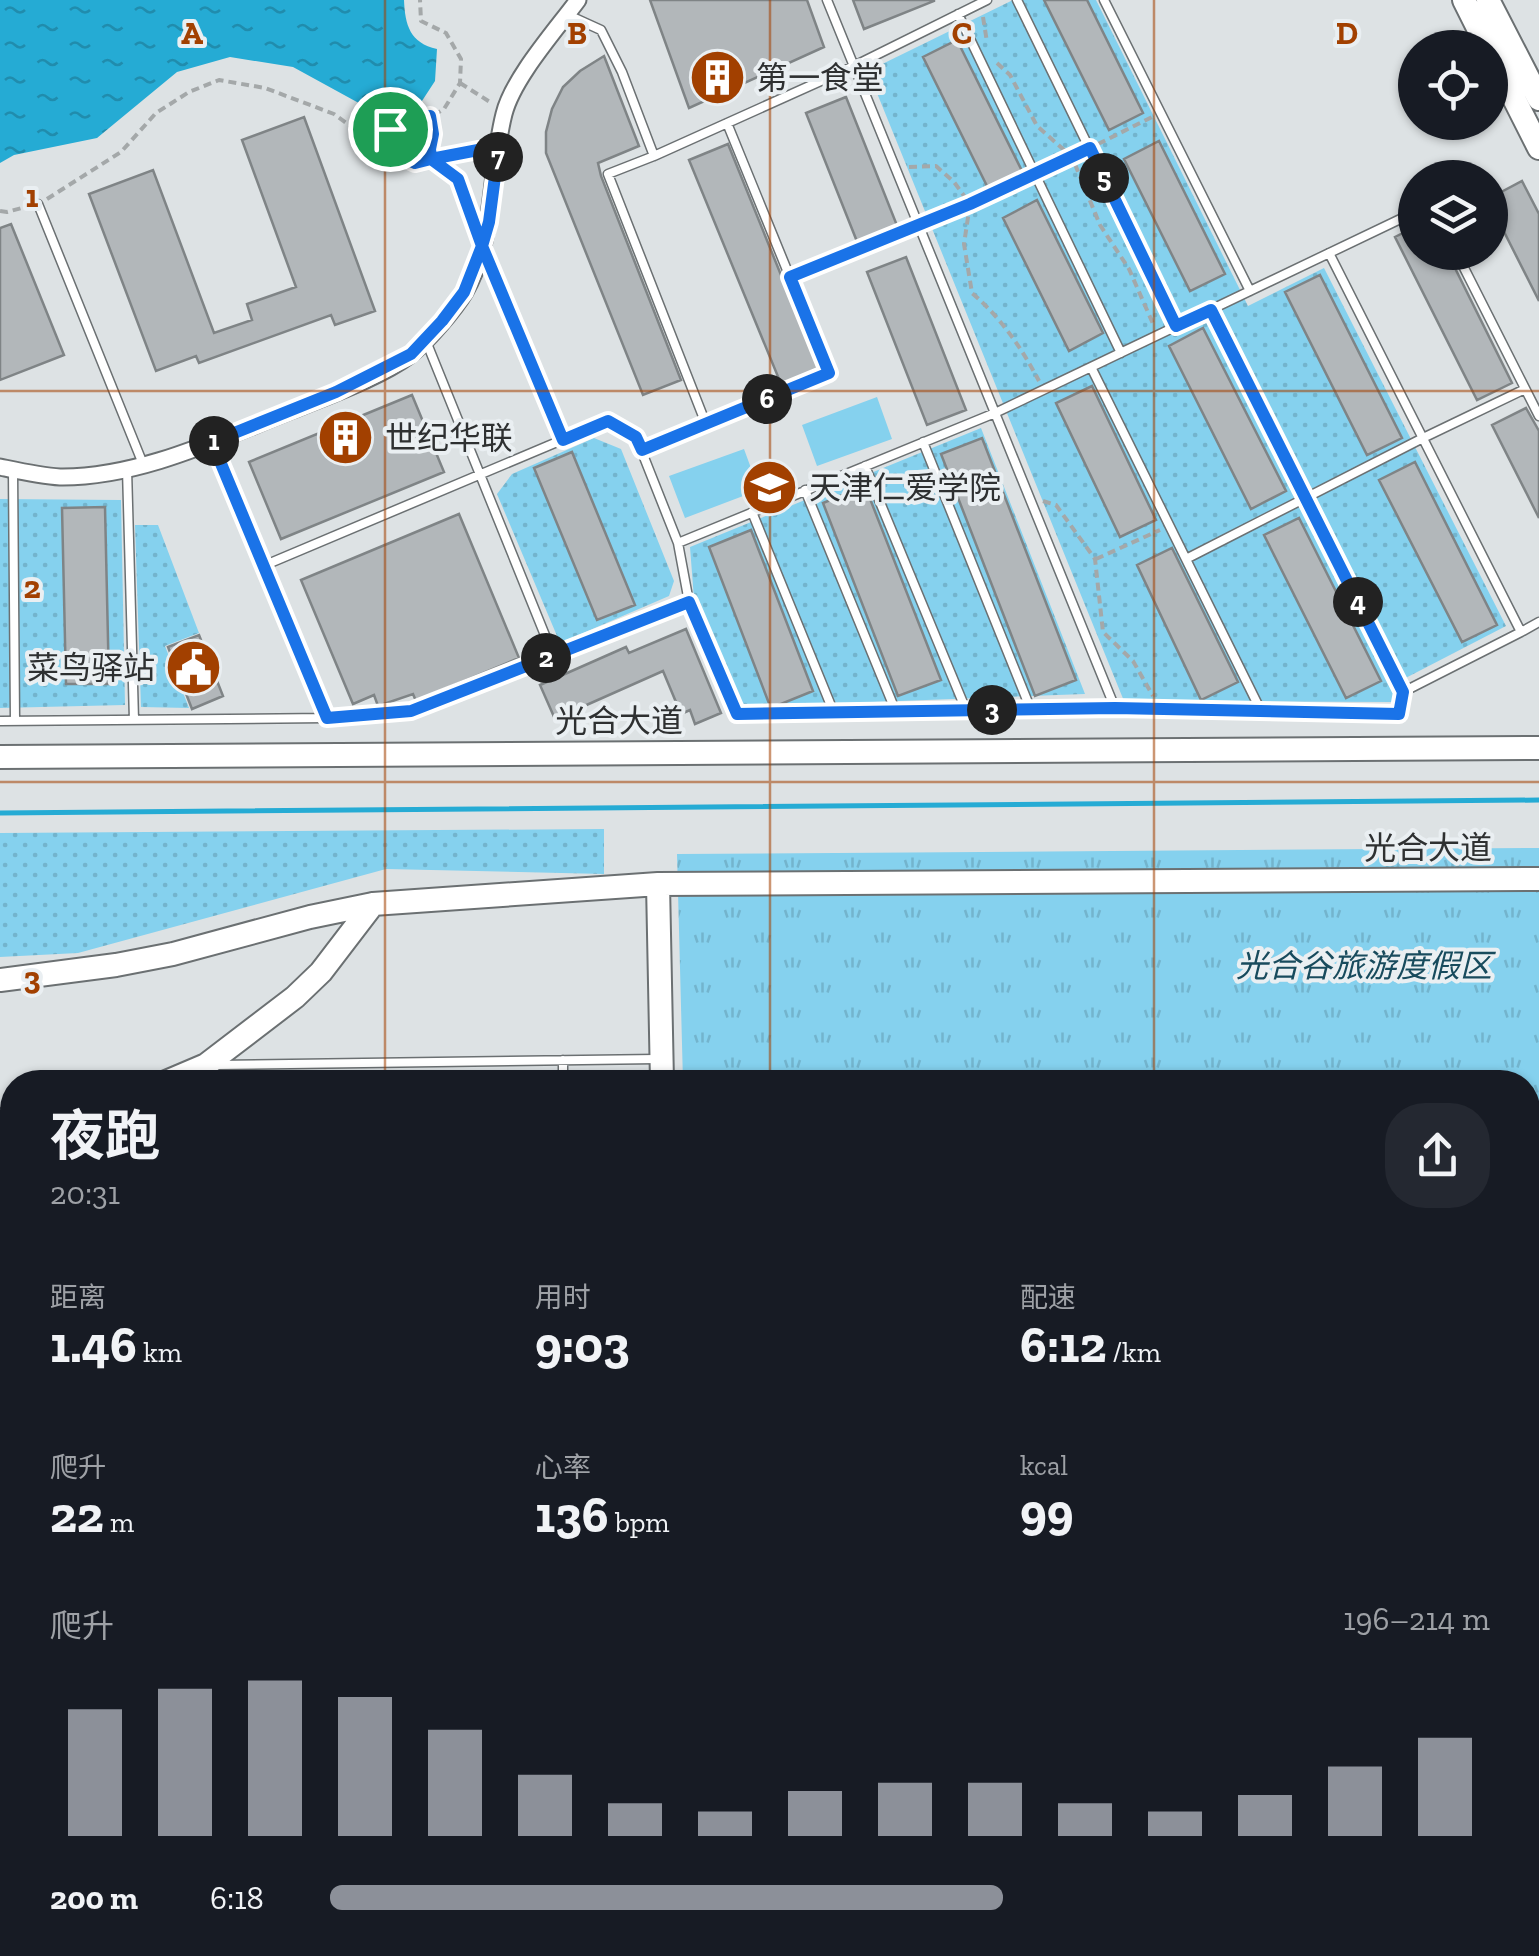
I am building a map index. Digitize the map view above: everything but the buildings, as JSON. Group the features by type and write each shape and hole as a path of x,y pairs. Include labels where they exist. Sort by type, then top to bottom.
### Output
{"street":[{"path":"7,468 60,476 110,472 182,454 336,392 411,354 464,292 489,222 504,112 521,78 578,0"},
{"path":"1464,0 1479,30"},
{"path":"1488,0 1539,99"},
{"path":"1508,87 1539,148"},
{"name":"光合大道","path":"0,757 1539,748"},
{"name":"光合大道","path":"0,980 173,954 373,904 658,884 1539,880"},
{"path":"658,884 662,1070"},
{"path":"194,1070 295,998 373,904"}],"lane":[{"path":"827,0 1115,708"},
{"path":"1017,0 1176,326"},
{"path":"1104,0 1250,291"},
{"path":"706,424 608,174 854,66 984,2"},
{"path":"958,14 1121,353"},
{"path":"568,15 601,30 622,72 654,156"},
{"path":"642,450 829,373 727,123"},
{"path":"38,204 135,466 134,720"},
{"path":"678,542 995,413 1398,220"},
{"path":"482,246 563,440"},
{"path":"1329,253 1521,632"},
{"path":"1465,270 1539,416"},
{"path":"263,566 608,421 636,437 642,450 678,542 689,602 737,714 1115,708 1399,714 1403,692 1211,310"},
{"path":"425,339 553,655"},
{"path":"1092,367 1261,711"},
{"path":"1186,558 1525,389"},
{"path":"212,442 327,718"},
{"path":"923,442 1030,710"},
{"path":"865,466 966,710"},
{"path":"7,468 14,721"},
{"path":"805,490 896,712"},
{"path":"752,512 834,712"},
{"path":"0,721 327,718 411,711 689,602"},
{"path":"1403,692 1539,622"},
{"path":"206,1065 661,1058"},
{"path":"563,1060 563,1070"}],"path":[{"path":"378,146 390,129 410,130 444,109 460,84 461,59 446,33 421,20 420,0"},
{"path":"984,2 990,58 1010,76 1037,126 1072,157 1100,225 1129,269 1158,335"},
{"path":"0,211 38,204 121,152 156,113 189,92 219,80 264,88 334,114 378,146 415,163 499,146"},
{"path":"460,84 504,112"},
{"path":"790,277 970,204 1161,113"},
{"path":"430,116 431,159 458,179 482,246"},
{"path":"895,167 936,166 970,204 964,244 972,294 1020,345 1044,390"},
{"path":"1029,497 1056,505 1095,559 1103,632 1134,662 1160,709"},
{"path":"1095,559 1169,526"}],"green space":[{"path":"1013,0 1096,0 1248,306 1324,268 1506,626 1394,684 1394,702 1124,701 868,71"},
{"path":"877,397 892,439 817,466 802,425"},
{"path":"981,428 1085,694 740,707 694,599 690,547"},
{"path":"594,438 621,449 674,581 669,596 560,643 497,494 512,474"},
{"path":"744,449 759,490 685,518 669,476"},
{"path":"0,499 121,500 125,705 0,708"},
{"path":"135,525 158,525 199,633 165,646 189,708 141,707"},
{"path":"604,829 604,874 386,869 78,953 0,957 0,833"},
{"name":"光合谷旅游度假区","path":"1539,848 1539,1070 683,1070 677,854"}],"water":[{"path":"0,0 404,0 411,32 437,49 435,81 420,104 377,113 293,67 230,57 177,72 97,138 14,155 0,163"}],"waterway":[{"path":"0,813 1539,800"}],"place":[{"name":"第一食堂","path":"717,78"},
{"name":"世纪华联","path":"346,438"},
{"name":"天津仁爱学院","path":"770,488"},
{"name":"菜鸟驿站","path":"194,668"}],"route":[{"path":"390,129 378,146 415,163 431,159 458,179 482,246 464,292 411,354 336,392 212,442 327,718 411,711 689,602 737,714 1115,708 1399,714 1403,692 1211,310 1176,326 1090,148 970,204 790,277 829,373 642,450 636,437 608,421 563,440 482,246 499,146 431,159 430,116 410,130 390,129"}]}
